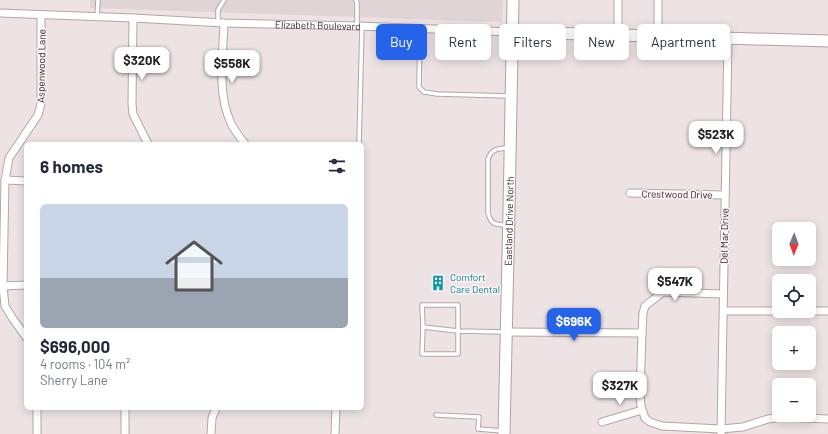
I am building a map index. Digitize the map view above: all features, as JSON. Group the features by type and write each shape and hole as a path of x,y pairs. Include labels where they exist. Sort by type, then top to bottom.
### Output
{"main road":[{"name":"Eastland Drive North","path":"513,0 513,24"},
{"name":"Elizabeth Boulevard","path":"730,38 828,41"},
{"name":"Eastland Drive North","path":"504,432 513,60"}],"street":[{"path":"618,0 618,24"},
{"path":"658,0 658,24"},
{"name":"Elizabeth Boulevard","path":"0,13 221,23 376,27"},
{"name":"Aspenwood Lane","path":"24,334 5,306 3,286 5,180 9,158 38,115 41,104 41,14"},
{"path":"133,18 133,114 147,142"},
{"path":"221,23 222,81 224,102 230,122 244,142"},
{"name":"Elizabeth Boulevard","path":"427,28 499,31"},
{"name":"Del Mar Drive","path":"721,432 727,60"},
{"path":"5,180 24,181"},
{"name":"Crestwood Drive","path":"630,193 724,195"},
{"path":"3,286 24,284"},
{"path":"723,294 663,292 645,306 643,314 640,395 642,410 645,418 650,422 662,426 721,432 768,419 782,417 828,419"},
{"path":"724,311 772,311"},
{"path":"816,311 828,311"},
{"path":"506,332 642,333"},
{"path":"37,410 37,434"},
{"path":"125,410 125,434"},
{"path":"211,434 212,418 215,410"},
{"path":"335,434 336,410"},
{"path":"602,422 642,410"}],"lane":[{"path":"97,17 98,0"},
{"path":"221,23 218,10 224,0"},
{"path":"356,0 360,26 359,142"},
{"path":"419,60 419,87 424,92 437,94 512,96"},
{"path":"508,226 496,225 489,219 488,159 491,153 497,149 510,148"},
{"path":"422,305 458,306 458,354 422,354 423,327 422,305"},
{"path":"423,327 458,331 506,332"},
{"path":"436,415 479,417 478,428 504,432"}],"shaded area":[{"path":"90,0 503,0 502,22 90,8"}],"place":[{"name":"Comfort Care Dental","path":"438,283"}]}
